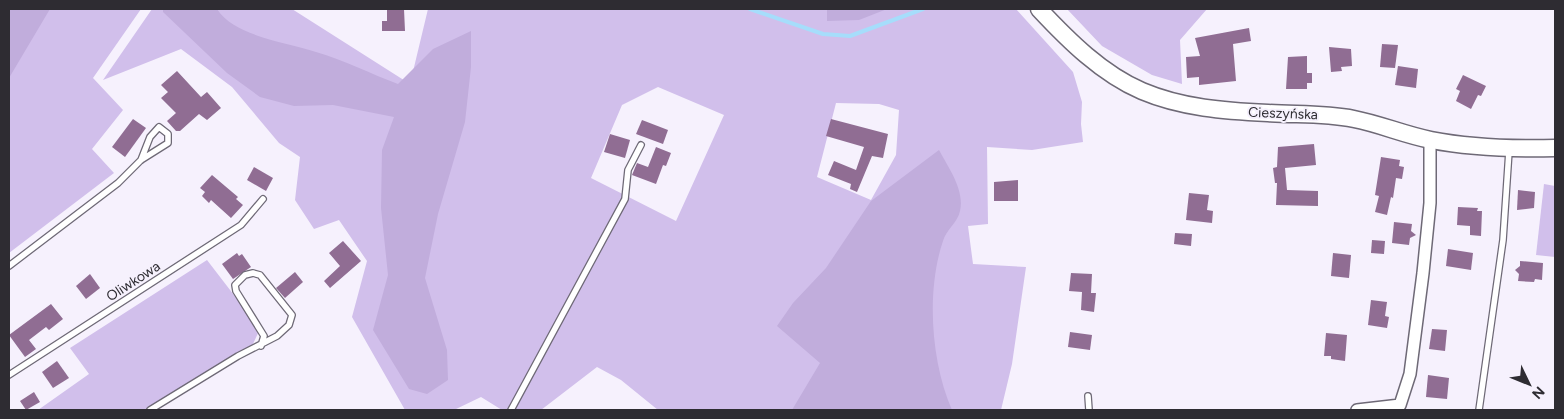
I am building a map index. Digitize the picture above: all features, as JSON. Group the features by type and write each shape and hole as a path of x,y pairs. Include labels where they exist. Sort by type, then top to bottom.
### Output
{"main road":[{"name":"Cieszyńska","path":"1039,9 1093,60 1141,91 1206,109 1270,114 1311,113 1354,119 1430,140 1509,149 1555,148"}],"street":[{"path":"1357,410 1400,405 1410,374 1430,203 1430,140"}],"lane":[{"path":"9,266 118,183 141,160 168,143 168,134 159,127 150,137 141,160"},
{"path":"511,410 624,199 628,170 641,145"},
{"path":"1479,410 1503,240 1509,149"},
{"name":"Oliwkowa","path":"9,375 241,225 263,199"},
{"path":"150,410 238,356 261,346 289,325 292,315 260,275 253,273 245,275 235,285 236,291 264,336 261,346"},
{"path":"1088,396 1089,410"}],"shaded area":[{"path":"9,9 141,9 93,78 123,110 92,149 114,173 9,253"},
{"path":"9,9 50,9 9,78"},
{"path":"152,9 292,9 410,84 428,9 1016,9 1073,72 1082,102 1081,124 1083,142 1032,150 987,147 988,224 968,226 973,264 1026,267 1012,364 1001,410 658,410 621,380 597,367 541,410 502,410 481,397 454,410 405,410 352,317 367,261 339,220 314,229 295,200 300,157 279,143 232,87 181,49 103,80","holes":["658,87 724,115 676,221 591,178 622,105","836,103 879,104 899,110 896,155 871,200 817,177"]},
{"path":"163,9 217,9 236,26 249,32 326,55 398,84 433,49 471,31 471,67 465,122 438,214 425,278 447,350 448,380 427,394 409,389 373,330 388,275 381,208 382,150 394,117 333,105 294,106 260,97 227,73 163,12"},
{"path":"827,9 887,9 859,20 827,21"},
{"path":"1067,9 1207,9 1180,40 1182,84 1152,75 1102,46"},
{"path":"939,150 955,179 961,203 959,215 943,241 934,282 933,304 935,349 939,370 952,410 792,410 820,363 777,326 793,303 826,268 871,201"},
{"path":"1544,184 1555,186 1555,257 1536,255"},
{"path":"207,260 260,329 252,346 144,410 38,410 89,374 70,348"}],"building":[{"path":"387,9 404,9 405,31 382,31 382,21 387,21"},
{"path":"1249,28 1251,41 1233,44 1236,81 1199,85 1199,77 1187,78 1186,57 1200,56 1195,38"},
{"path":"1382,44 1398,45 1395,68 1380,67"},
{"path":"1329,47 1351,49 1352,66 1341,67 1342,71 1331,72"},
{"path":"1307,56 1307,73 1312,73 1312,83 1307,83 1307,89 1286,89 1288,57"},
{"path":"1398,66 1418,69 1416,88 1395,85"},
{"path":"177,71 201,97 207,92 221,108 207,120 199,114 180,131 176,131 167,121 176,113 161,98 168,92 161,85"},
{"path":"1463,75 1486,86 1481,96 1478,95 1471,109 1456,101 1460,91 1456,89"},
{"path":"133,119 146,128 125,157 112,147"},
{"path":"831,119 888,134 883,158 872,156 857,192 850,189 851,184 828,175 834,161 856,170 864,147 826,136"},
{"path":"642,120 668,130 663,144 636,134"},
{"path":"610,134 630,140 625,158 604,152"},
{"path":"1314,144 1316,165 1285,168 1287,190 1318,191 1318,206 1276,205 1277,183 1275,183 1273,168 1277,167 1278,147"},
{"path":"656,147 671,153 666,166 663,165 656,184 632,175 637,163 648,167"},
{"path":"1381,157 1400,160 1399,166 1404,167 1402,179 1396,178 1393,198 1391,197 1387,215 1375,212 1379,196 1375,195"},
{"path":"254,167 273,178 266,191 247,180"},
{"path":"212,175 238,197 236,199 243,205 231,218 211,200 209,203 202,196 205,192 200,188"},
{"path":"1018,180 1018,201 994,201 994,182"},
{"path":"1518,190 1535,192 1534,208 1517,210"},
{"path":"1189,193 1209,195 1207,210 1213,211 1212,223 1186,220"},
{"path":"1458,207 1478,208 1477,211 1482,211 1481,236 1470,235 1470,226 1457,225"},
{"path":"1394,222 1412,224 1411,231 1416,235 1410,238 1409,245 1392,243"},
{"path":"1175,233 1192,234 1191,246 1174,244"},
{"path":"1372,240 1385,241 1384,254 1371,253"},
{"path":"343,241 361,261 330,288 324,281 340,266 329,253"},
{"path":"1448,249 1473,253 1471,270 1446,266"},
{"path":"237,253 239,256 242,254 251,267 233,279 222,264"},
{"path":"1333,253 1351,255 1349,278 1331,276"},
{"path":"1520,261 1543,263 1542,280 1535,279 1534,282 1518,281 1519,274 1515,270 1520,266"},
{"path":"295,272 303,282 285,298 276,288"},
{"path":"1071,273 1092,274 1091,293 1096,293 1094,312 1081,310 1082,292 1069,291"},
{"path":"90,274 100,288 86,299 76,286"},
{"path":"1371,300 1387,302 1385,316 1389,317 1387,328 1368,325"},
{"path":"51,304 63,319 49,330 46,327 29,340 36,349 25,357 9,335"},
{"path":"1432,329 1447,330 1445,351 1429,349"},
{"path":"1070,332 1092,335 1090,350 1068,347"},
{"path":"1326,333 1347,335 1345,361 1331,359 1331,356 1324,356"},
{"path":"57,361 69,378 53,388 42,372"},
{"path":"1428,375 1449,378 1447,399 1426,397"},
{"path":"34,392 40,402 26,410 20,401"}],"waterway":[{"path":"750,9 823,34 850,36 923,9"}]}
